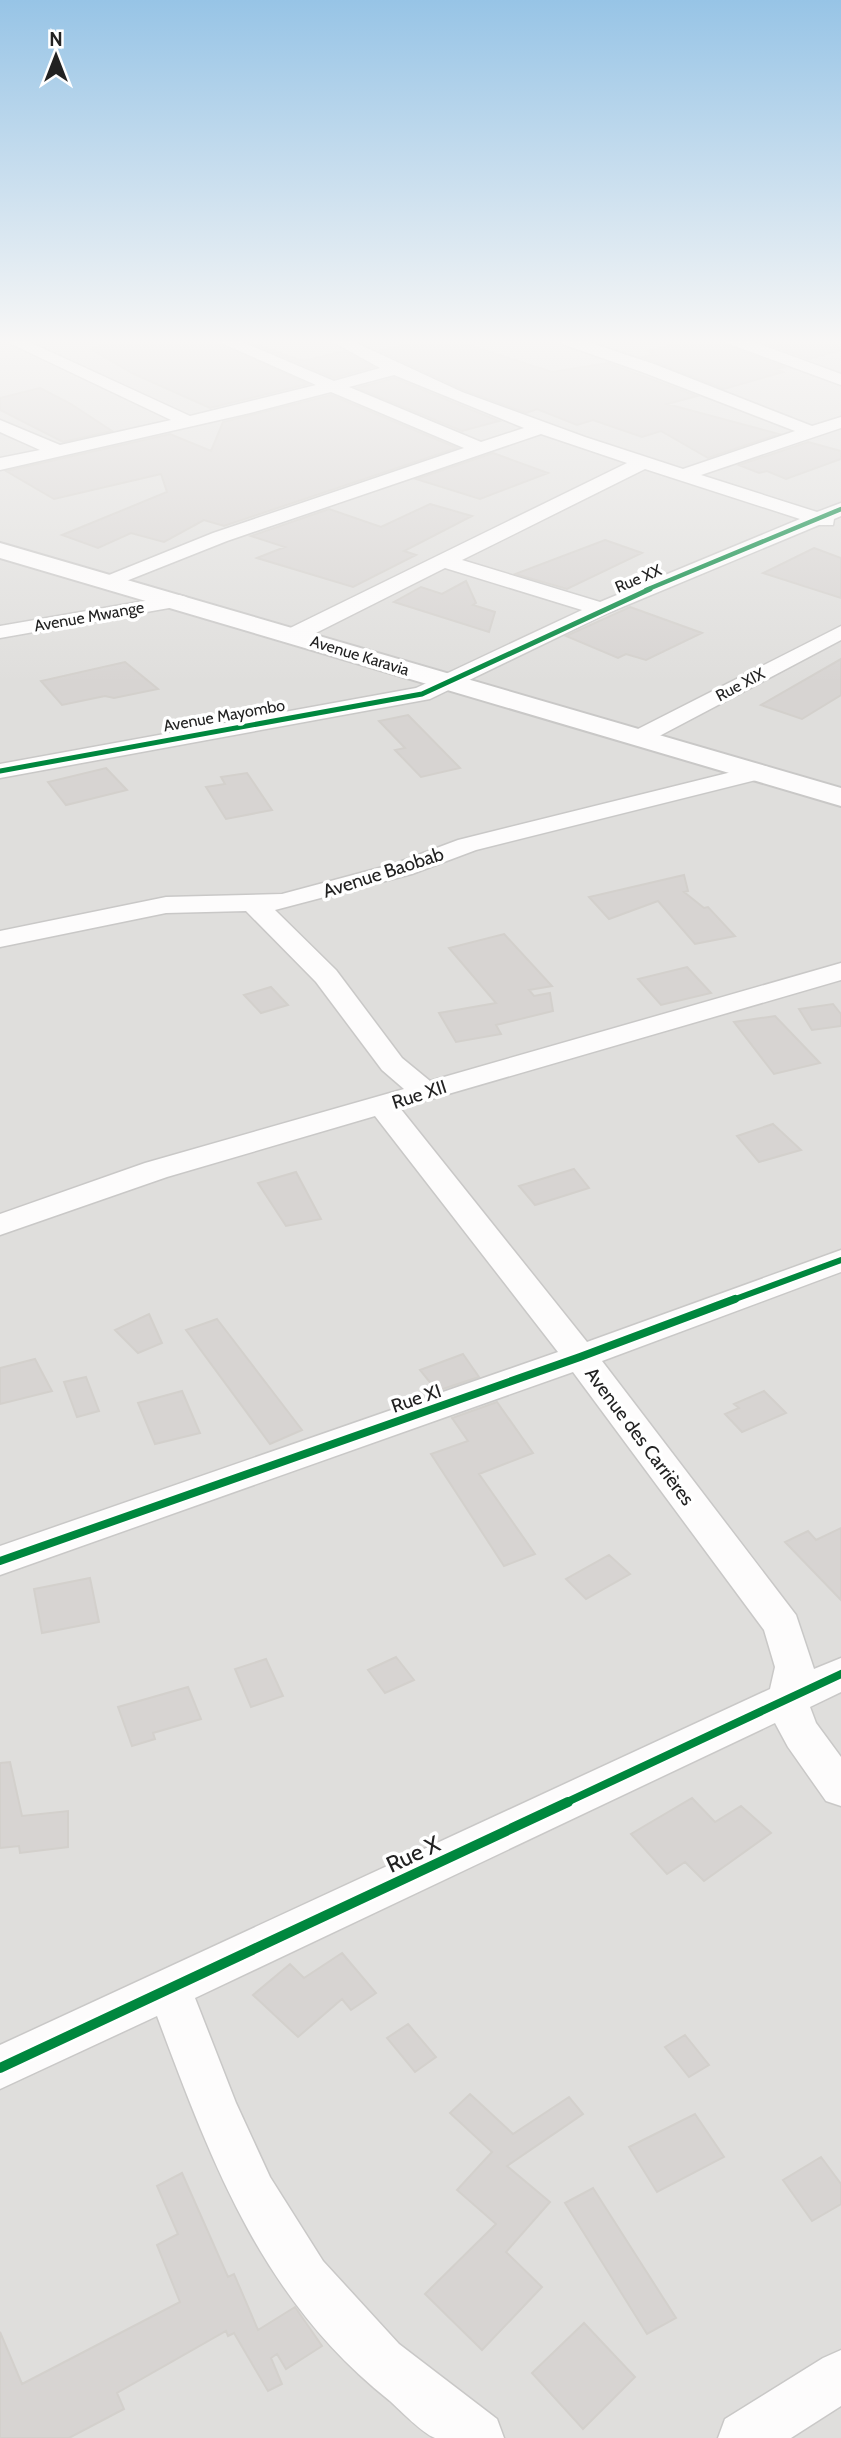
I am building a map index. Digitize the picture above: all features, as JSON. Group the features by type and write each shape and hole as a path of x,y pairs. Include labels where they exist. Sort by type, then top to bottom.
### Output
{"street":[{"path":"0,464 37,455"},
{"path":"111,581 220,537 459,455"},
{"path":"626,455 841,526"},
{"path":"686,474 741,455"},
{"path":"294,635 646,461"},
{"name":"Rue XX","path":"450,682 601,610 841,509"},
{"name":"Avenue Karavia","path":"0,550 841,797"},
{"path":"444,561 601,610"},
{"name":"Avenue Mwange","path":"0,632 179,601"},
{"name":"Rue XIX","path":"640,737 841,632"},
{"name":"Avenue Mayombo","path":"0,771 422,694 450,682"},
{"name":"Avenue Baobab","path":"0,939 166,905 283,902 344,887 467,845 761,772"},
{"path":"254,904 326,976 392,1064 425,1092"},
{"name":"Rue XII","path":"0,1225 156,1171 841,971"},
{"name":"Avenue des Carrières","path":"383,1106 580,1357 782,1625 795,1667 788,1700"},
{"name":"Rue XI","path":"0,1561 580,1357 841,1260"},
{"name":"Rue X","path":"0,2068 841,1674"},
{"path":"788,1700 802,1735 841,1789"},
{"path":"169,1989 214,2106 253,2194 305,2279 381,2362 478,2438"},
{"path":"744,2438 841,2376"}],"shaded area":[{"path":"0,455 841,455 841,2438 0,2438"}],"building":[{"path":"78,455 437,455 224,526 204,520 164,542 131,533 98,548 62,535 167,492 161,474 54,499 6,471"},
{"path":"488,455 498,455 548,473 480,499 416,479"},
{"path":"770,455 841,455 841,459 786,479 767,471 759,473 739,465"},
{"path":"430,504 472,516 404,551 416,555 353,587 257,558 285,547 251,536 329,509 381,527"},
{"path":"605,540 642,553 567,589 515,574"},
{"path":"814,548 841,558 841,598 763,573"},
{"path":"466,581 476,603 473,605 495,612 489,632 394,602 421,587 442,594"},
{"path":"630,607 702,633 646,660 626,654 618,658 566,636"},
{"path":"841,659 841,695 802,719 761,705"},
{"path":"125,662 158,689 62,705 41,681"},
{"path":"408,715 460,768 421,777 395,750 405,748 379,721"},
{"path":"106,768 127,790 66,805 48,782"},
{"path":"247,773 272,810 226,819 206,787 225,784 221,777"},
{"path":"684,875 688,891 684,892 704,908 708,907 735,936 695,944 658,901 609,919 589,897"},
{"path":"504,934 552,986 529,990 534,996 550,993 553,1011 496,1025 501,1034 456,1042 439,1013 496,1003 449,948"},
{"path":"687,967 711,993 661,1005 638,979"},
{"path":"271,987 288,1005 261,1013 244,995"},
{"path":"833,1004 841,1014 841,1026 812,1030 799,1009"},
{"path":"775,1016 820,1063 774,1074 734,1022"},
{"path":"773,1124 801,1150 759,1162 737,1136"},
{"path":"574,1169 589,1188 535,1205 519,1186"},
{"path":"296,1172 321,1219 286,1226 258,1183"},
{"path":"149,1314 162,1343 138,1353 115,1330"},
{"path":"217,1319 302,1430 270,1444 186,1330"},
{"path":"463,1354 479,1377 437,1391 420,1370"},
{"path":"35,1359 52,1391 0,1404 0,1368"},
{"path":"86,1377 99,1411 77,1417 64,1382"},
{"path":"182,1391 200,1433 155,1444 138,1403"},
{"path":"764,1391 786,1413 742,1432 725,1414 739,1408 734,1404"},
{"path":"497,1402 533,1453 479,1474 535,1554 504,1566 431,1454 468,1441 452,1418"},
{"path":"841,1528 841,1600 785,1542 808,1531 816,1540"},
{"path":"609,1555 630,1574 586,1599 566,1579"},
{"path":"90,1578 99,1622 42,1633 34,1589"},
{"path":"396,1657 414,1680 385,1693 368,1670"},
{"path":"266,1659 283,1696 251,1707 235,1669"},
{"path":"188,1687 201,1719 153,1733 155,1739 132,1746 118,1707"},
{"path":"10,1762 22,1816 68,1811 68,1847 20,1853 19,1846 0,1848 0,1763"},
{"path":"692,1798 715,1822 741,1806 771,1833 704,1881 685,1862 667,1874 631,1834"},
{"path":"342,1953 376,1993 351,2010 342,1999 298,2037 253,1995 290,1964 304,1978"},
{"path":"408,2024 436,2057 415,2072 387,2038"},
{"path":"685,2035 709,2065 689,2077 665,2047"},
{"path":"470,2094 513,2134 569,2097 583,2114 507,2166 550,2202 506,2252 542,2287 482,2350 425,2294 496,2224 457,2190 492,2152 450,2113"},
{"path":"695,2114 724,2157 657,2192 629,2147"},
{"path":"821,2157 841,2184 841,2204 812,2221 783,2180"},
{"path":"182,2173 228,2277 234,2274 258,2330 295,2307 322,2346 286,2369 277,2354 271,2358 282,2384 268,2391 234,2333 228,2336 226,2331 117,2393 124,2409 69,2438 0,2438 0,2332 22,2384 180,2302 157,2245 178,2234 157,2186"},
{"path":"593,2188 676,2318 647,2334 565,2203"},
{"path":"584,2323 635,2377 583,2429 532,2373"}],"cycle path":[{"path":"0,771 422,694 601,609 841,509"},
{"path":"0,1561 580,1357 841,1260"},
{"path":"0,2068 841,1674"}]}
